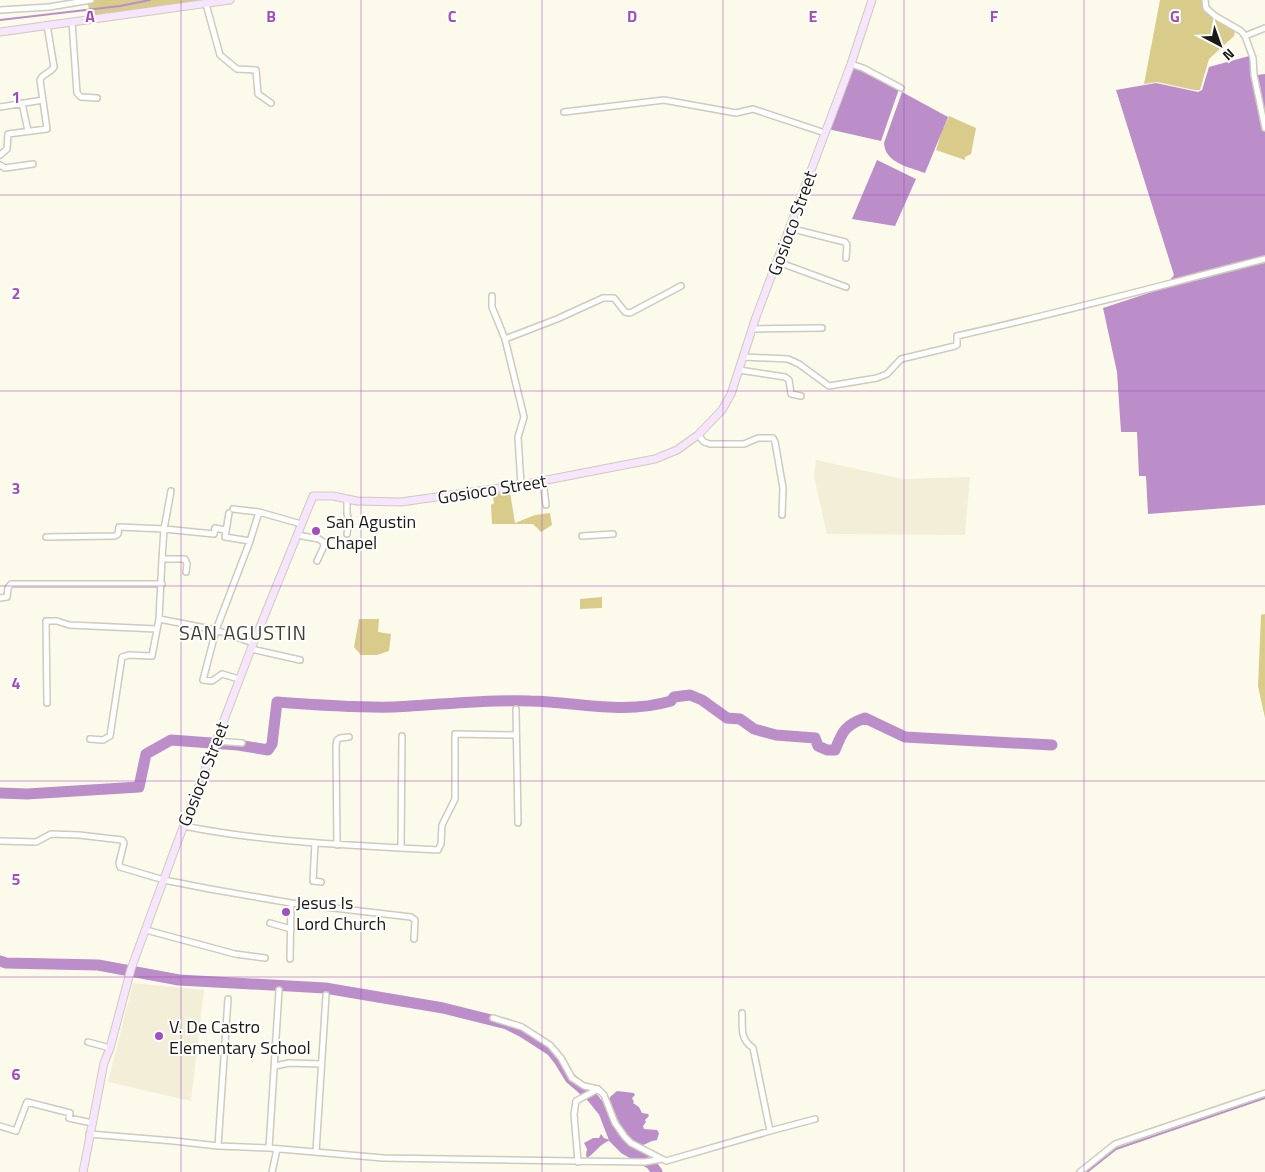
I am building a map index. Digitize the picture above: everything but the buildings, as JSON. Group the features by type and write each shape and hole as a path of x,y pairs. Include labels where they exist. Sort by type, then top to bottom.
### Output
{"street":[{"path":"0,10 48,7 91,0"},
{"path":"0,32 224,0"},
{"name":"Gosioco Street","path":"82,1172 104,1063 110,1048 131,969 239,679 313,496 401,502 521,485 655,459 677,450 698,435 722,410 731,394 789,228 851,64 872,0"},
{"path":"1205,0 1206,8 1215,16 1246,36 1253,58 1254,75 1265,128"},
{"path":"206,4 220,55 237,69 256,70 258,94 270,103"},
{"path":"72,22 77,93 81,97 97,98"},
{"path":"0,155 6,150 8,134 47,129 40,80 54,67 47,25"},
{"path":"1246,36 1265,28"},
{"path":"851,64 863,68 901,88"},
{"path":"0,106 43,100"},
{"path":"564,112 664,100 736,113 753,109 825,132"},
{"path":"22,103 28,131"},
{"path":"0,165 5,168 34,164"},
{"path":"789,228 845,242 848,245 846,258"},
{"path":"744,357 788,359 829,386 877,378 887,374 901,359 955,346 957,344 957,336 1099,303 1265,258"},
{"path":"778,262 846,287"},
{"path":"504,339 564,316 603,298 614,298 625,312 630,313 681,286"},
{"path":"492,296 492,307 504,339 524,417 518,437 521,485"},
{"path":"753,329 822,328"},
{"path":"739,370 785,377 789,380 791,394 801,396"},
{"path":"698,435 704,442 710,444 744,444 758,438 772,438 775,442 782,488 782,515"},
{"path":"543,481 546,504"},
{"path":"90,739 104,740 110,736 121,659 125,655 152,656 159,619 164,529 170,491"},
{"path":"346,499 346,514 349,520 347,534"},
{"path":"250,541 224,537 231,511 259,512 301,524"},
{"path":"239,679 222,674 212,681 203,680 216,630 259,512"},
{"path":"46,537 115,536 118,534 119,527 214,534 215,528 225,530"},
{"path":"582,536 613,534"},
{"path":"296,535 319,539 323,542 324,546 317,562"},
{"path":"162,559 185,559 187,564 186,572"},
{"path":"0,598 7,597 8,588 12,584 162,584"},
{"path":"159,619 216,630 252,646 300,660"},
{"path":"47,703 46,621 57,621 68,625 157,629"},
{"path":"516,710 518,823"},
{"path":"184,826 226,834 315,843 438,850 441,844 442,825 455,799 455,734 516,736"},
{"path":"401,848 402,736"},
{"path":"337,844 336,746 337,740 349,737"},
{"path":"215,743 242,743"},
{"path":"0,841 36,842 51,834 122,840 124,843 120,867 164,880 291,903 411,917 415,920 414,939"},
{"path":"315,843 313,881 321,882"},
{"path":"290,959 291,903"},
{"path":"270,923 290,929"},
{"path":"146,930 234,954 265,958"},
{"path":"269,1148 279,990"},
{"path":"316,1152 326,995"},
{"path":"218,1146 228,999"},
{"path":"742,1012 743,1037 745,1042 753,1048 770,1131"},
{"path":"493,1018 522,1027 543,1039 561,1058 572,1078 584,1086 598,1090 604,1095 615,1123 625,1137 631,1143 659,1160"},
{"path":"88,1042 110,1048"},
{"path":"275,1066 290,1062 321,1064"},
{"path":"578,1162 574,1114 576,1101 598,1090"},
{"path":"1080,1172 1115,1144 1265,1093"},
{"path":"0,1126 16,1131 27,1102 70,1113 69,1118 92,1123"},
{"path":"89,1134 383,1158 645,1162 666,1161 815,1120"},
{"path":"272,1172 277,1149"}],"shaded area":[{"path":"87,0 205,0 91,19"},
{"path":"1160,0 1204,0 1205,9 1236,27 1234,36 1209,59 1200,90 1157,82 1144,84"},
{"path":"1249,56 1265,128 1265,505 1148,514 1146,476 1139,476 1137,432 1121,432 1117,372 1103,308 1164,288 1174,275 1116,90 1156,83 1198,92 1202,90 1209,67"},
{"path":"853,67 873,74 899,89 881,141 828,129"},
{"path":"1265,74 1265,117 1257,75"},
{"path":"902,92 948,117 925,173 893,160 885,150 884,143"},
{"path":"949,116 976,128 971,154 965,157 965,160 936,150"},
{"path":"877,160 916,179 895,226 852,219"},
{"path":"816,460 903,479 970,477 965,535 827,534 814,477"},
{"path":"510,492 515,523 535,515 550,513 552,525 541,532 533,524 492,524 491,505 494,503 492,493"},
{"path":"602,597 602,608 580,609 580,599"},
{"path":"1265,614 1265,718 1258,686 1261,615"},
{"path":"359,619 379,619 378,632 391,634 389,651 377,655 361,655 354,647"},
{"name":"V. De Castro Elementary School","path":"133,983 204,990 191,1101 108,1082"},
{"path":"617,1091 634,1093 633,1103 639,1107 642,1113 649,1116 645,1120 644,1129 657,1130 659,1133 657,1140 641,1146 625,1131 609,1100"},
{"path":"601,1134 604,1138 610,1140 587,1158 587,1149 584,1143 593,1138 599,1138"}],"waterway":[{"path":"0,20 120,6 150,0"},
{"path":"0,793 27,794 139,787 146,754 171,740 238,745 268,750 272,744 277,702 379,707 480,701 514,701 601,707 636,707 653,705 671,701 674,697 690,695 702,700 727,718 740,719 754,729 776,735 815,738 818,746 827,750 835,750 845,730 853,723 865,718 905,737 1052,745"},
{"path":"0,961 6,963 98,965 179,980 325,988 443,1008 507,1024 552,1051 570,1078 592,1097 604,1112 614,1138 625,1149 651,1164 657,1172"},
{"path":"1087,1172 1116,1149 1265,1098"}],"place":[{"name":"San Agustin Chapel","path":"316,531"},
{"name":"Jesus Is Lord Church","path":"286,912"},
{"name":"V. De Castro Elementary School","path":"159,1036"}],"district":[{"name":"SAN AGUSTIN","path":"243,632"}]}
